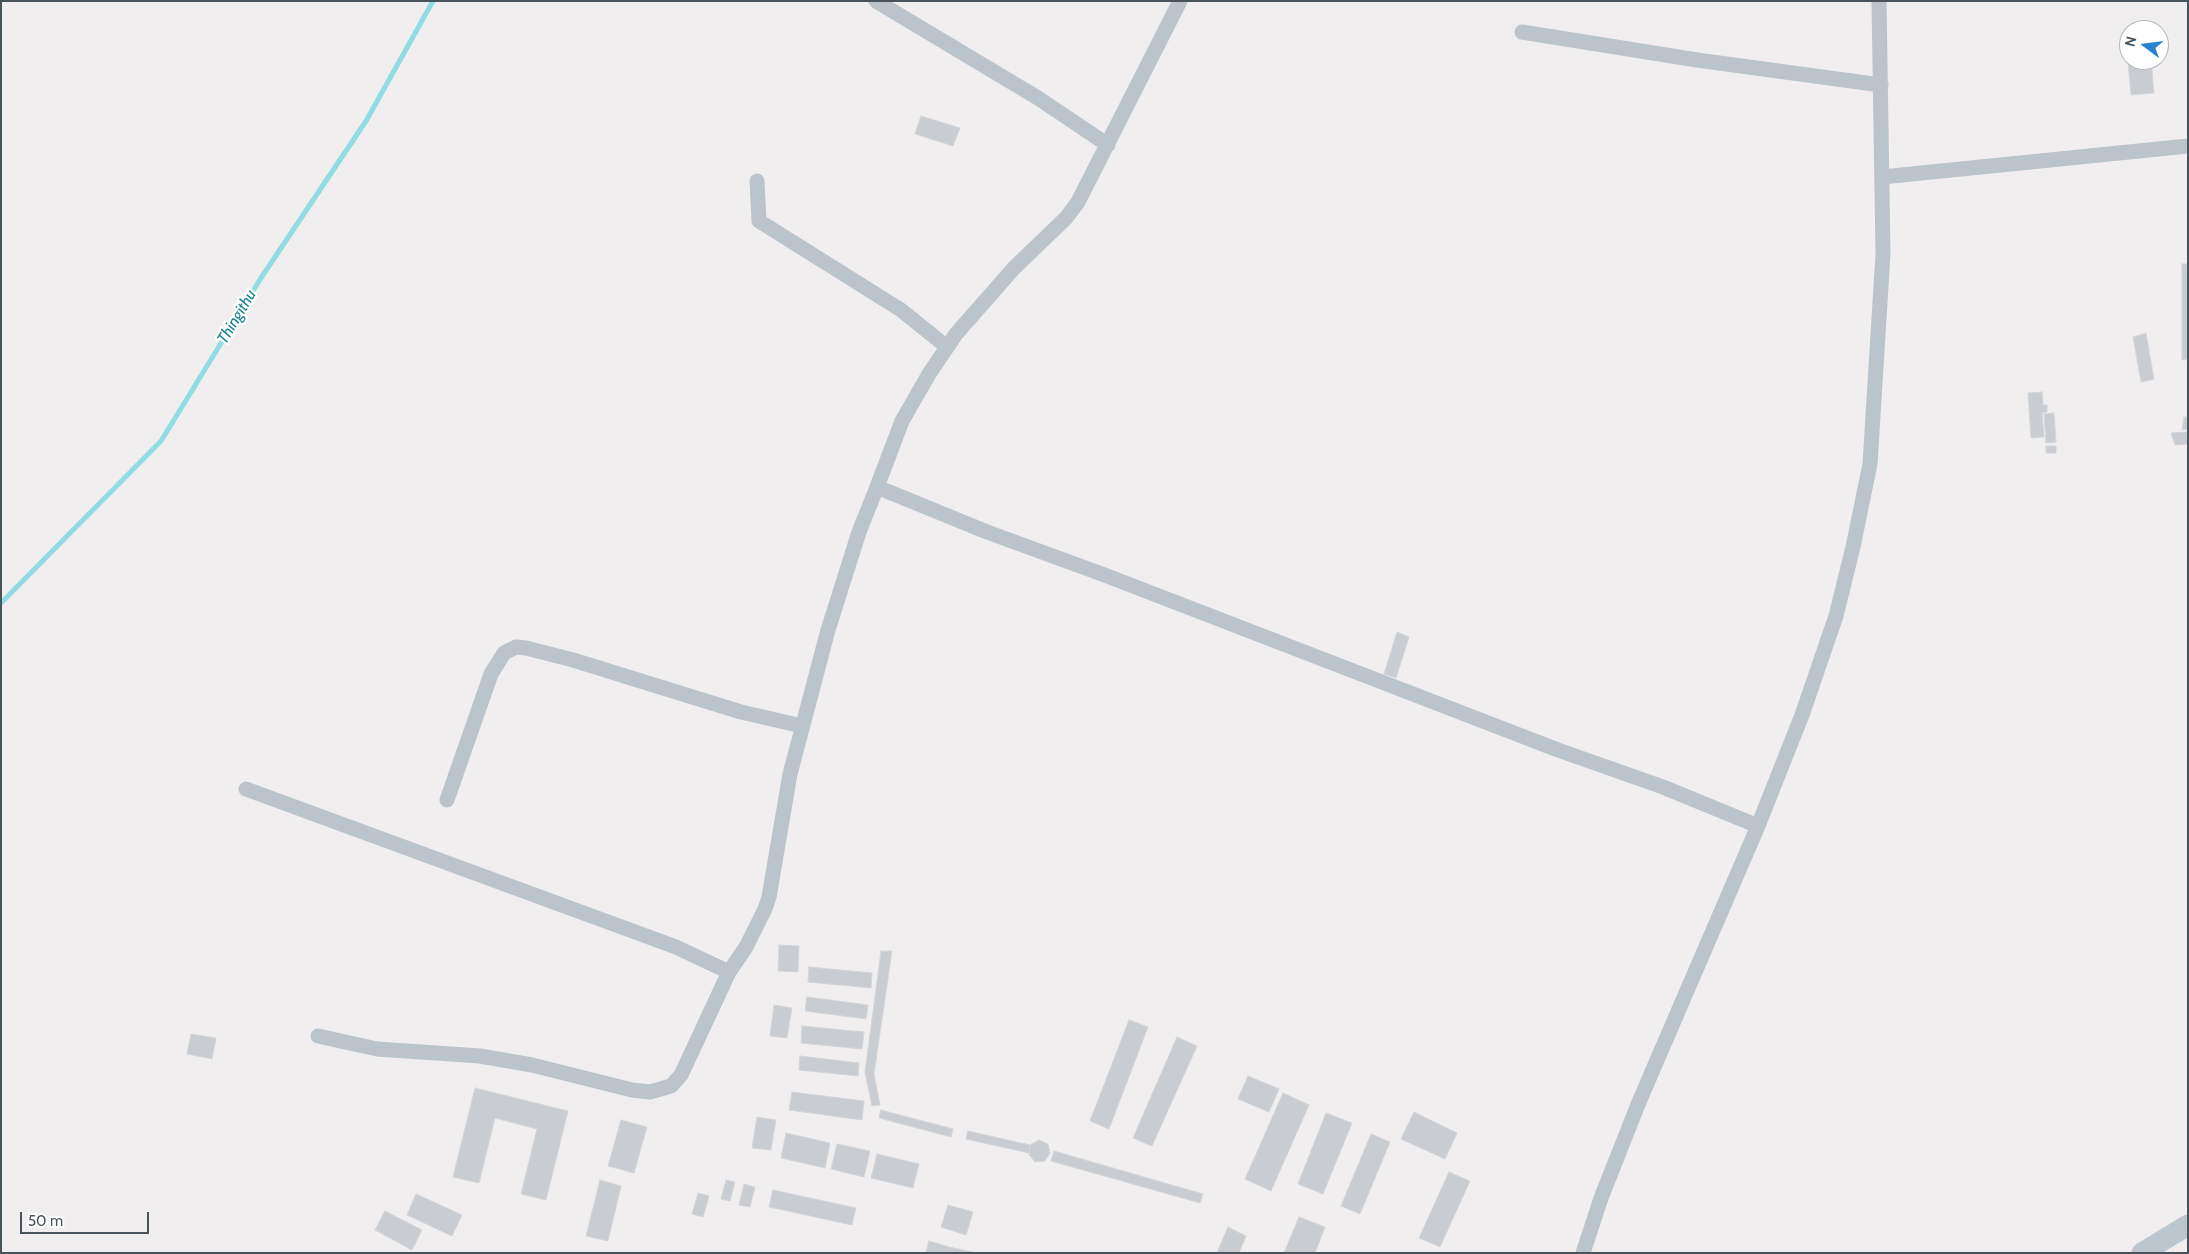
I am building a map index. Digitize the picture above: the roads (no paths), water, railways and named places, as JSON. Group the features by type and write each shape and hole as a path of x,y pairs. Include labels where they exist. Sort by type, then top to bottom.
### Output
{"main road":[{"path":"2142,1253 2188,1225"}],"street":[{"path":"876,1 1038,98 1108,145"},
{"path":"318,1036 376,1050 480,1056 532,1065 632,1090 656,1091 671,1086 682,1075 729,972 754,934 769,897 790,774 842,582 902,421 928,374 979,306 1014,268 1066,218 1078,202 1180,1"},
{"path":"1583,1253 1601,1198 1669,1028 1758,826 1802,715 1834,624 1870,464 1883,254 1879,1"},
{"path":"1522,32 1736,66 1881,85"},
{"path":"1882,177 2188,146"},
{"path":"758,181 759,221 901,310 947,347"},
{"path":"877,487 987,532 1102,574 1558,750 1663,787 1758,826"},
{"path":"447,800 491,674 504,653 516,647 572,660 741,712 802,726"},
{"path":"246,789 676,947 729,972"}],"waterway":[{"name":"Thingithu","path":"1,603 161,441 261,278 366,121 433,1"}]}
